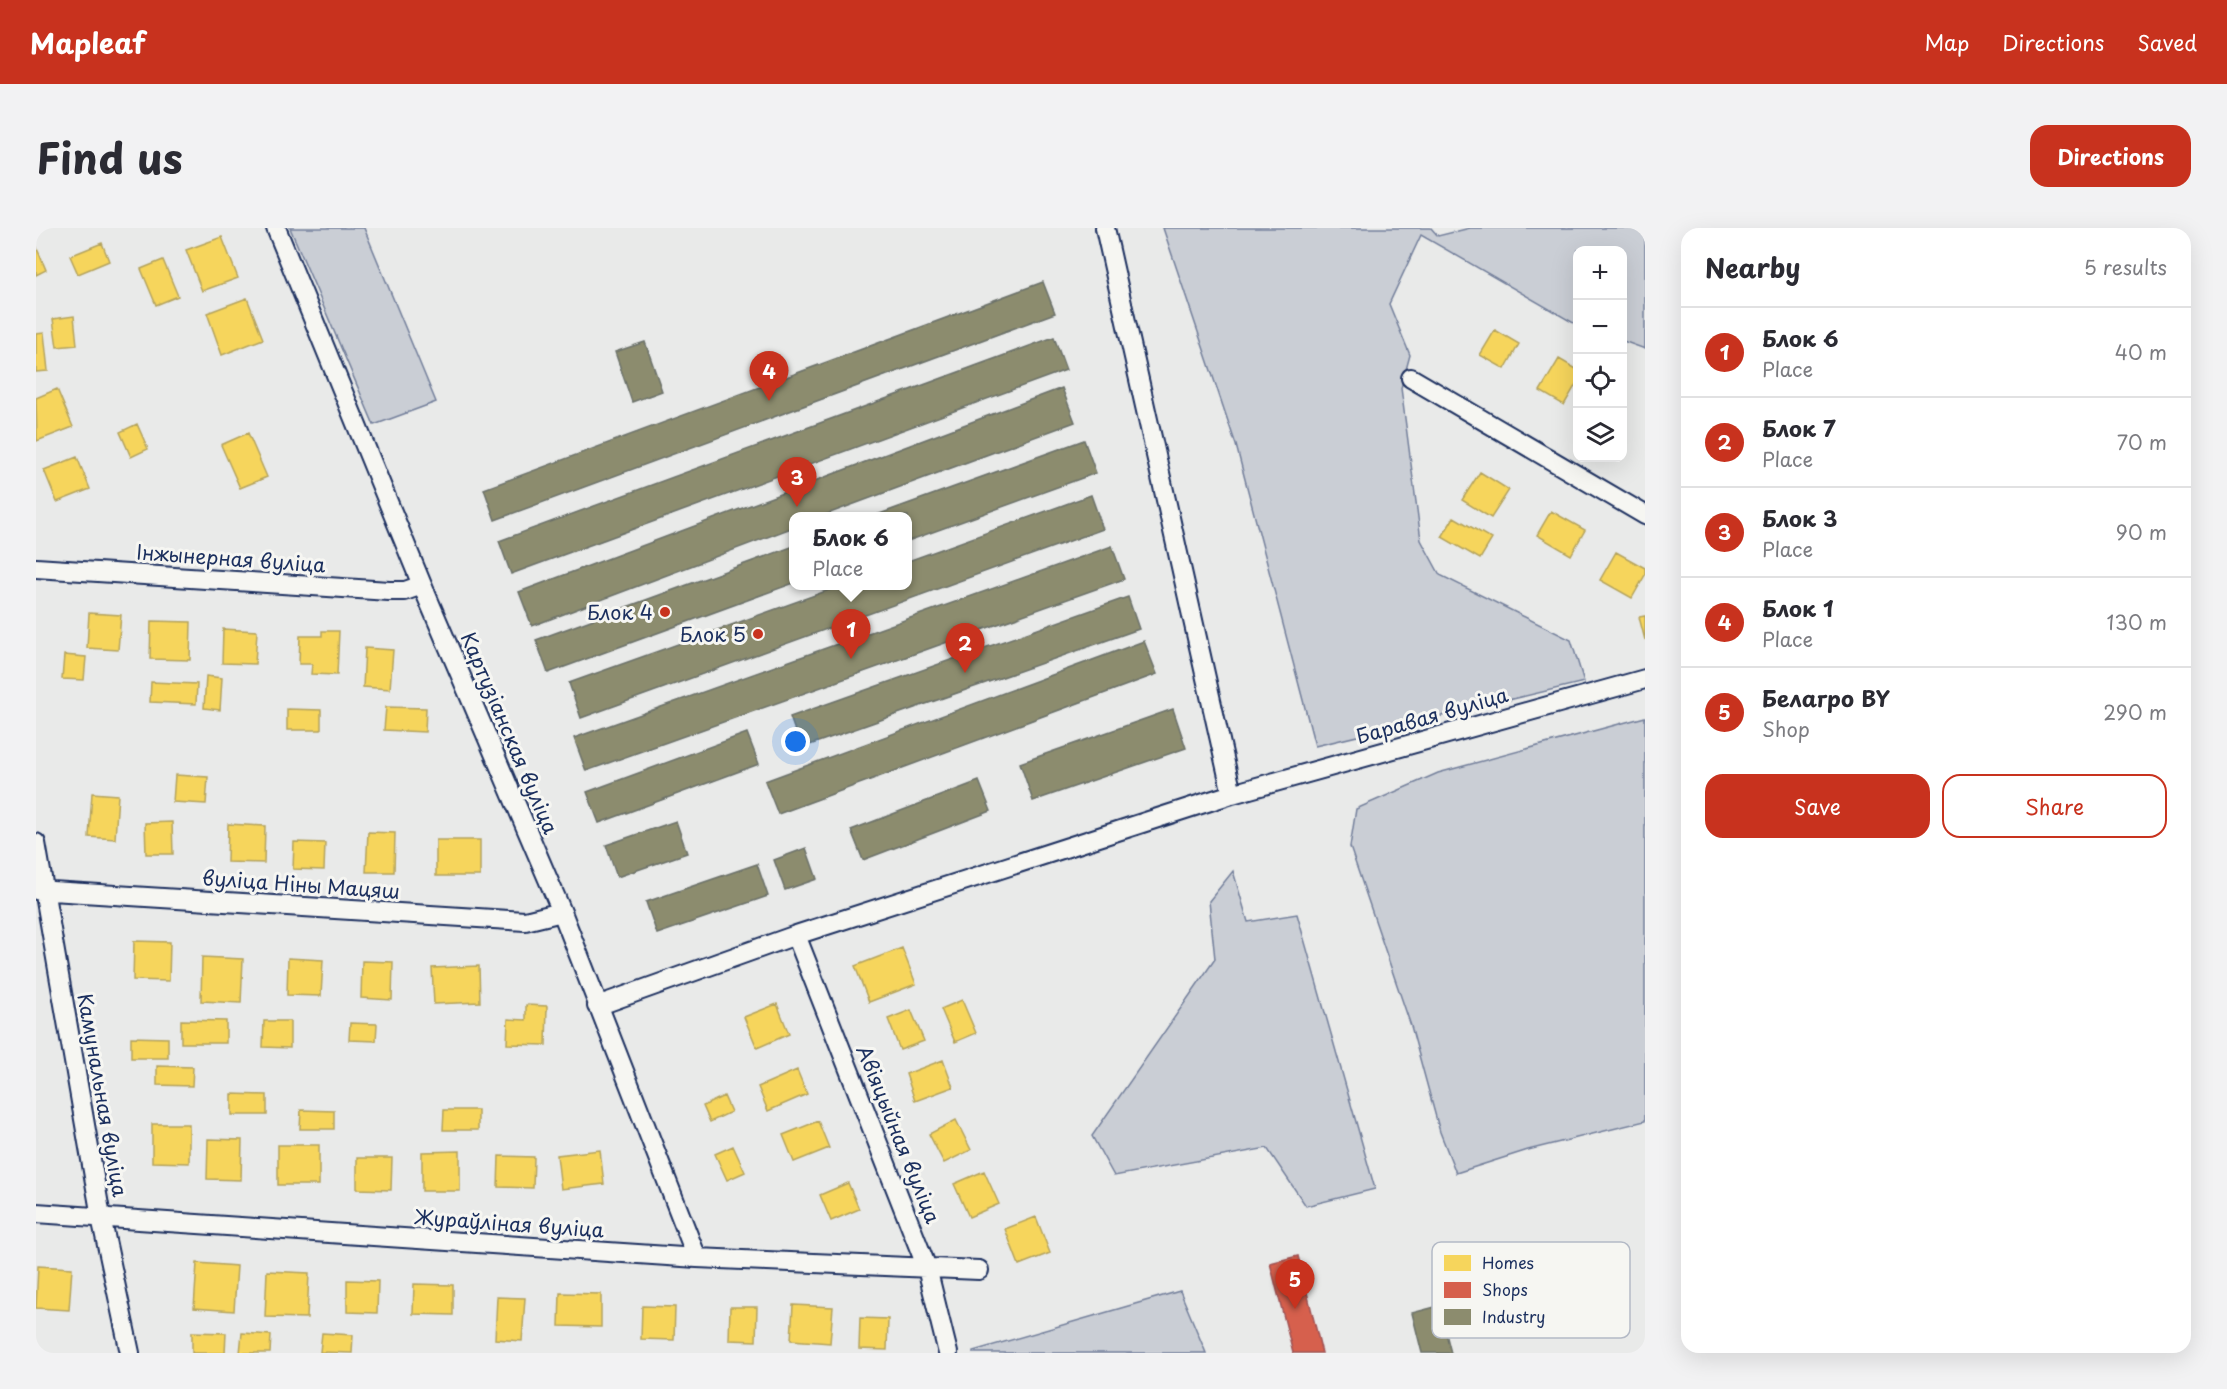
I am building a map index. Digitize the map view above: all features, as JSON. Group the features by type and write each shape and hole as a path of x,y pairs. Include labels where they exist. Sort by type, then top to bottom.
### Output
{"street":[{"name":"Картузіанская вуліца","path":"276,228 422,585 562,912 697,1258"},
{"path":"1104,228 1232,794"},
{"path":"1411,378 1645,515"},
{"name":"Інжынерная вуліца","path":"36,568 388,591 405,591 422,585"},
{"name":"Баравая вуліца","path":"597,1006 796,935 1232,794 1645,679"},
{"name":"Камунальная вуліца","path":"36,843 40,890 101,1217 130,1353"},
{"name":"вуліца Ніны Мацяш","path":"40,890 525,921 562,912"},
{"name":"Авіяцыйная вуліца","path":"796,935 927,1268 948,1353"},
{"name":"Жураўліная вуліца","path":"36,1213 697,1258 979,1270"}],"shaded area":[{"path":"290,228 364,228 436,402 374,425"},
{"path":"1163,228 1431,228 1438,236 1470,228 1645,228 1645,349 1627,342 1627,246 1573,246 1573,323 1421,235 1389,304 1410,355 1401,388 1421,540 1440,575 1571,640 1584,682 1315,746 1236,445"},
{"path":"1645,717 1645,1121 1528,1150 1456,1173 1440,1132 1411,1026 1350,847 1356,809 1438,773"},
{"path":"1233,871 1248,922 1297,914 1375,1189 1306,1206 1267,1148 1114,1176 1092,1136 1215,959 1209,901"},
{"path":"1180,1291 1206,1353 973,1353 973,1351"}],"building: Homes":[{"path":"222,237 238,278 202,291 186,250"},
{"path":"102,243 109,261 78,274 70,256"},
{"path":"36,246 46,270 36,275"},
{"path":"163,260 178,296 156,305 141,269"},
{"path":"247,298 263,339 222,355 207,313"},
{"path":"74,316 77,345 57,347 53,319"},
{"path":"1495,330 1519,344 1505,369 1480,355"},
{"path":"44,333 48,371 36,372 36,334"},
{"path":"1559,359 1573,367 1573,390 1564,405 1540,391"},
{"path":"57,389 73,427 37,441 36,398"},
{"path":"137,424 148,449 131,457 120,432"},
{"path":"248,433 267,477 240,488 221,445"},
{"path":"77,457 90,489 57,502 44,470"},
{"path":"1480,472 1509,490 1491,518 1462,500"},
{"path":"1551,511 1585,530 1571,555 1537,535"},
{"path":"1454,517 1492,539 1480,559 1442,537"},
{"path":"1616,552 1645,568 1645,575 1632,598 1600,580"},
{"path":"89,613 121,615 118,650 87,648"},
{"path":"1645,616 1645,640 1639,617"},
{"path":"151,621 191,622 190,660 150,659"},
{"path":"223,629 257,631 255,664 222,663"},
{"path":"322,631 339,631 337,675 311,674 312,664 299,664 300,636 322,636"},
{"path":"365,648 393,650 390,689 363,687"},
{"path":"64,655 86,657 84,680 62,679"},
{"path":"206,676 222,678 220,710 204,708"},
{"path":"151,682 197,684 196,704 150,702"},
{"path":"386,707 426,708 425,732 384,730"},
{"path":"287,709 321,710 321,730 287,730"},
{"path":"175,775 208,777 206,804 173,802"},
{"path":"92,793 118,795 115,839 89,837"},
{"path":"172,822 173,854 146,854 145,823"},
{"path":"228,824 265,826 264,863 227,862"},
{"path":"368,832 395,833 394,872 366,872"},
{"path":"436,840 480,840 480,876 436,876"},
{"path":"294,842 325,843 324,870 293,869"},
{"path":"134,941 170,942 169,981 133,980"},
{"path":"902,948 916,984 869,1002 855,966"},
{"path":"202,957 243,959 241,1003 201,1001"},
{"path":"288,958 323,960 321,996 287,995"},
{"path":"362,961 393,962 392,1000 361,998"},
{"path":"479,966 480,1002 434,1004 432,968"},
{"path":"962,1000 976,1033 955,1042 941,1009"},
{"path":"777,1004 789,1034 757,1048 744,1017"},
{"path":"526,1005 547,1006 546,1045 507,1044 508,1019 526,1020"},
{"path":"911,1010 924,1041 900,1050 888,1019"},
{"path":"181,1020 226,1021 226,1043 181,1043"},
{"path":"264,1021 290,1021 290,1048 263,1047"},
{"path":"350,1023 377,1024 376,1041 349,1040"},
{"path":"131,1037 168,1038 168,1058 131,1058"},
{"path":"943,1060 953,1087 915,1101 906,1074"},
{"path":"157,1066 193,1067 192,1086 157,1085"},
{"path":"797,1070 807,1094 768,1111 758,1087"},
{"path":"232,1094 267,1095 267,1115 232,1115"},
{"path":"724,1096 731,1112 710,1122 703,1106"},
{"path":"301,1110 334,1111 334,1129 300,1129"},
{"path":"444,1110 478,1110 478,1130 443,1130"},
{"path":"956,1120 971,1150 944,1163 929,1134"},
{"path":"818,1121 829,1148 794,1162 783,1135"},
{"path":"152,1124 189,1124 189,1163 152,1162"},
{"path":"208,1139 242,1140 241,1180 207,1179"},
{"path":"278,1145 319,1145 319,1185 278,1185"},
{"path":"733,1146 745,1172 727,1180 715,1154"},
{"path":"600,1150 604,1184 561,1189 557,1155"},
{"path":"460,1151 460,1191 422,1191 422,1152"},
{"path":"499,1156 534,1157 533,1188 498,1187"},
{"path":"357,1158 392,1158 391,1190 357,1189"},
{"path":"984,1171 999,1204 969,1217 954,1184"},
{"path":"848,1183 859,1209 831,1221 820,1195"},
{"path":"1036,1217 1050,1253 1019,1265 1005,1229"},
{"path":"197,1263 237,1266 234,1311 194,1308"},
{"path":"38,1266 72,1268 69,1310 36,1308"},
{"path":"267,1271 309,1273 307,1318 265,1317"},
{"path":"347,1280 378,1281 377,1313 347,1312"},
{"path":"414,1284 453,1285 453,1315 413,1314"},
{"path":"560,1293 601,1294 601,1327 559,1326"},
{"path":"497,1297 525,1298 522,1341 495,1339"},
{"path":"793,1305 833,1307 830,1343 791,1340"},
{"path":"642,1306 675,1307 674,1340 641,1339"},
{"path":"730,1307 757,1307 756,1341 729,1340"},
{"path":"860,1318 888,1319 887,1350 859,1349"},
{"path":"192,1332 226,1333 225,1353 192,1353"},
{"path":"242,1333 271,1335 270,1353 240,1353"},
{"path":"322,1333 353,1335 352,1353 320,1352"}],"building: Shops":[{"path":"1298,1256 1322,1353 1293,1353 1270,1263"}],"building: Industry":[{"path":"1043,282 1055,313 495,520 484,489"},
{"path":"1054,337 1066,370 511,574 499,541"},
{"path":"645,342 662,391 632,402 615,352"},
{"path":"1062,388 1075,422 833,512 789,512 789,529 532,626 519,592"},
{"path":"1084,440 1096,473 912,540 912,512 885,512"},
{"name":"Блок 5","path":"1091,495 1103,529 581,718 569,683 829,590 912,590 912,560"},
{"path":"1112,546 1124,579 586,771 574,738"},
{"name":"Блок 4","path":"789,548 789,585 548,673 536,640"},
{"path":"1128,597 1139,629 801,748 790,717"},
{"path":"1144,641 1157,674 778,814 765,781"},
{"path":"1173,709 1186,748 1033,801 1020,763"},
{"path":"747,733 759,764 599,823 587,792"},
{"path":"979,781 991,811 863,860 851,830"},
{"path":"676,821 687,853 617,877 606,845"},
{"path":"806,848 817,879 785,890 774,860"},
{"path":"757,864 768,896 657,934 646,902"},
{"path":"1432,1308 1432,1338 1447,1338 1451,1353 1422,1353 1412,1313"}],"place":[{"name":"Блок 1","path":"769,401"},
{"name":"Блок 3","path":"797,507"},
{"name":"Блок 4","path":"665,612"},
{"name":"Блок 5","path":"758,634"},
{"name":"Блок 6","path":"851,659"},
{"name":"Блок 7","path":"965,673"},
{"name":"Белагро BY","path":"1295,1309"}]}
